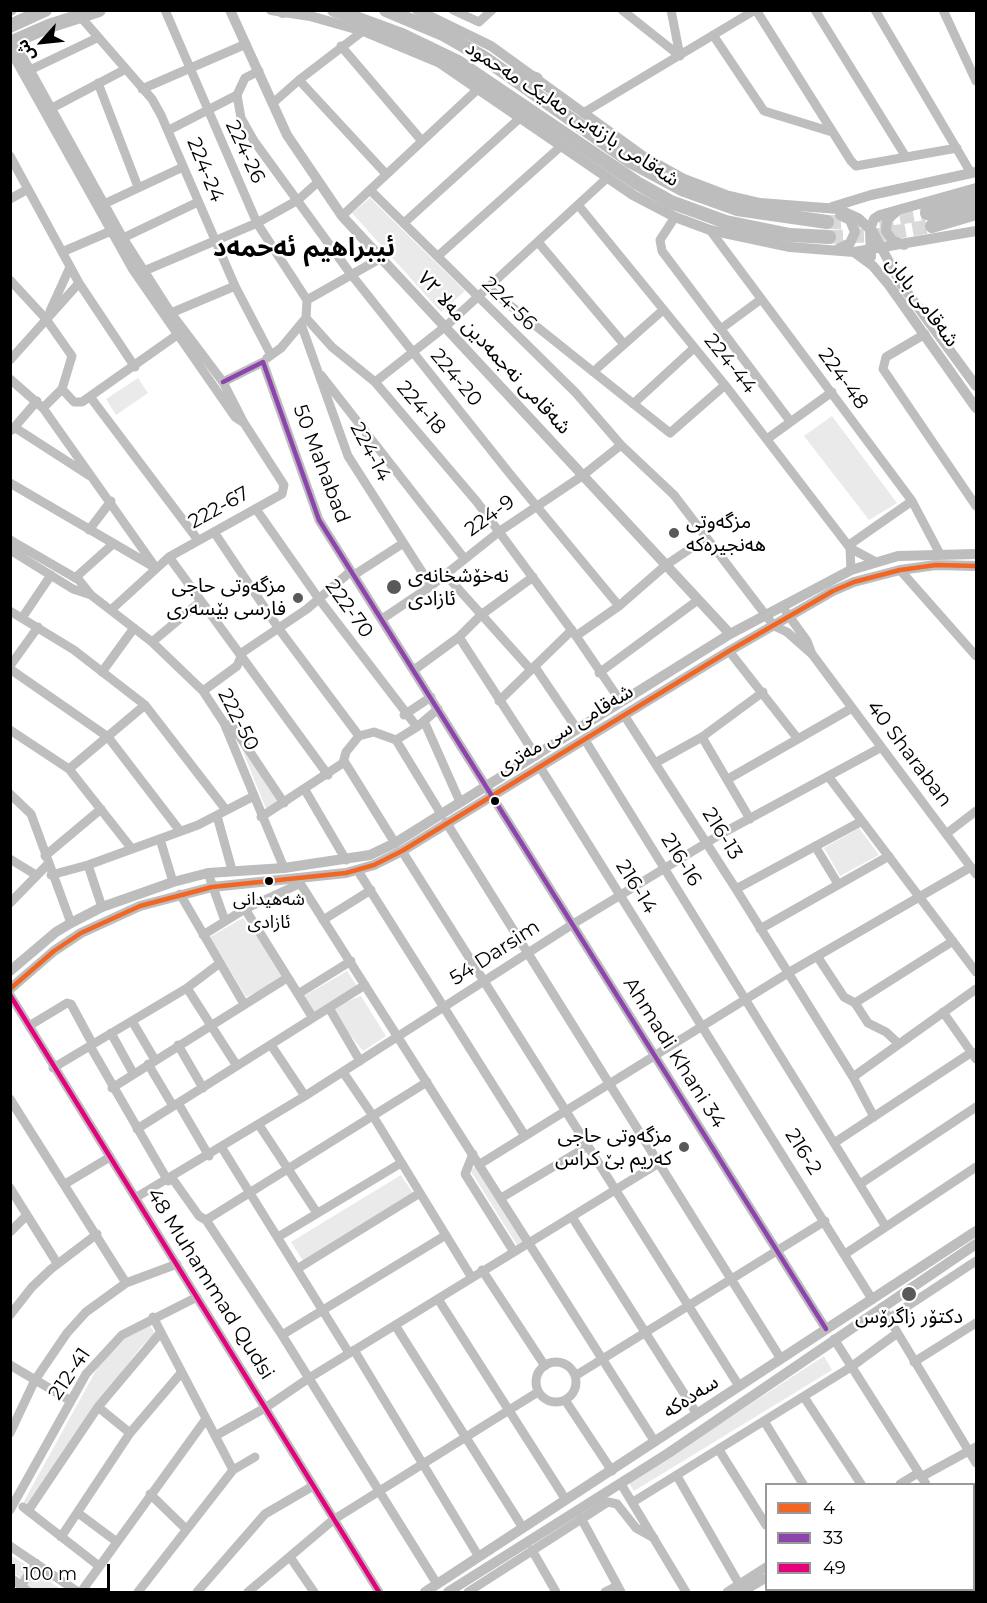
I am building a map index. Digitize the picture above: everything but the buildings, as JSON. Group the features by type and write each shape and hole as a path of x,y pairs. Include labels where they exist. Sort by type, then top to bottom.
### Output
{"highway":[{"path":"10,26 45,10"},
{"path":"12,44 79,15 99,10"},
{"name":"شەقامی بازنەیی مەلیک مەحمود","path":"334,10 430,47 493,85 637,183 671,202 726,222 830,244"},
{"name":"شەقامی بازنەیی مەلیک مەحمود","path":"386,10 463,45 504,71 630,161 684,190 737,209 825,216"},
{"path":"406,10 428,28"},
{"path":"504,71 536,79"},
{"path":"493,85 516,113"},
{"path":"726,195 737,209"},
{"path":"976,199 930,220 976,213"}],"main road":[{"name":"شەقامی نەجمەدین مەلا ٧٢","path":"230,10 292,143 342,216 730,634"},
{"path":"280,11 363,31 440,63 516,113 560,147 607,178 675,217 710,230 790,247 850,243 854,238 853,225 845,216 825,216 760,203 726,195 684,179 643,156 491,45 417,10"},
{"path":"825,216 871,195 974,172"},
{"path":"881,275 869,250 870,229 874,219 900,208 976,188"},
{"path":"899,246 886,231 887,220 900,208"},
{"path":"825,216 838,209 850,214 870,229 883,248 896,275 976,387"},
{"path":"830,244 854,252 976,231"},
{"path":"896,275 892,260 899,246"},
{"name":"شەقامی بابان","path":"854,252 881,275 926,333 976,408"},
{"path":"962,565 964,553"},
{"name":"شەقامی سی مەتری","path":"538,761 577,729 730,634 850,570 874,561 898,556 976,554"},
{"name":"شەقامی سی مەتری","path":"10,989 54,951 81,933 129,910 212,887 298,882 358,871 538,761 585,740 729,651 833,591 854,582 900,570 976,566"},
{"name":"شەقامی سی مەتری","path":"444,818 460,802 489,791"},
{"name":"شەقامی سی مەتری","path":"11,969 56,932 102,907 173,882 208,873 284,868 346,860 398,847"},
{"path":"324,863 327,869 326,877"},
{"name":"سەدەکە","path":"448,1593 621,1484 882,1307 963,1246 976,1233"},
{"name":"سەدەکە","path":"425,1593 872,1299 963,1246 976,1244"},
{"path":"727,1395 724,1405 734,1407"},
{"path":"700,1412 710,1410 713,1413 710,1423"},
{"path":"543,1516 550,1527"}],"street":[{"name":"224-26","path":"165,10 207,112 257,223 307,300"},
{"path":"453,10 479,22 492,10"},
{"path":"622,10 680,57"},
{"path":"672,10 680,57"},
{"path":"583,113 755,10 856,166 957,148"},
{"path":"815,10 906,158"},
{"path":"875,10 957,148 974,172"},
{"path":"943,10 976,81"},
{"path":"948,10 976,68"},
{"name":"224-24","path":"79,15 152,99 169,130 235,286 271,355"},
{"path":"273,103 298,80 363,31"},
{"path":"713,35 764,111 832,132"},
{"path":"30,70 97,38"},
{"path":"12,44 52,108 123,238 171,313 224,382 244,423"},
{"path":"12,44 111,231 153,303 236,417 244,423"},
{"path":"142,89 246,44"},
{"path":"341,46 422,141"},
{"path":"52,108 124,69"},
{"path":"169,130 237,95 245,78 259,70"},
{"path":"298,80 386,174"},
{"path":"98,83 138,188"},
{"path":"342,216 479,88"},
{"name":"224-20","path":"237,95 237,106 245,126 350,273 535,506 592,570 619,606"},
{"path":"405,222 516,113"},
{"path":"438,256 560,147"},
{"path":"10,156 79,283 135,367"},
{"path":"104,204 183,166"},
{"path":"375,382 446,326 607,178"},
{"path":"144,271 257,223 298,200 318,182"},
{"path":"10,199 28,189"},
{"name":"224-56","path":"370,190 405,222 476,297 576,393 621,445 674,495 706,538"},
{"path":"123,238 198,202"},
{"name":"224-44","path":"579,206 725,385 849,546 874,561"},
{"path":"675,217 660,240 662,251 790,421"},
{"name":"224-48","path":"710,230 760,300 832,392 862,437 912,501 929,528 940,554"},
{"path":"62,252 111,231"},
{"path":"538,242 623,343"},
{"path":"224,382 263,362 281,348 304,321 307,300 350,273 381,258"},
{"path":"46,319 70,267"},
{"path":"10,280 46,319 72,356 62,388 40,404 12,430 95,479"},
{"path":"11,358 79,283"},
{"path":"171,313 235,286"},
{"path":"487,287 670,433 725,385"},
{"path":"722,328 760,300"},
{"path":"593,372 623,343 663,310"},
{"name":"224-14","path":"304,321 317,371 348,456 430,586"},
{"name":"224-18","path":"304,321 375,382 500,531 621,702"},
{"path":"926,333 886,357 883,369 976,506"},
{"path":"62,388 74,402 82,402 91,398 177,335"},
{"path":"633,404 694,348"},
{"name":"50 Mahabad","path":"263,362 319,520 489,791"},
{"path":"317,371 464,558"},
{"path":"10,379 40,404 111,501 156,568"},
{"path":"767,439 832,392"},
{"path":"91,398 198,540"},
{"name":"222-67","path":"112,609 169,557 282,494 284,485 244,423"},
{"name":"224-9","path":"382,619 430,586 500,531 582,476 621,445"},
{"path":"10,483 156,568"},
{"path":"968,493 976,485"},
{"path":"89,530 111,501"},
{"path":"850,570 849,546 912,501"},
{"name":"222-70","path":"256,509 404,715 420,724"},
{"path":"214,532 279,629 359,736"},
{"path":"499,701 574,633 619,606 666,565 706,538"},
{"name":"40 Sharaban","path":"706,538 774,626 787,632 812,654 974,871"},
{"name":"222-50","path":"10,540 75,578 91,595 152,642 203,691 224,723 252,797 284,868"},
{"path":"75,578 113,544"},
{"path":"203,691 237,666 243,652 279,629 353,573 402,544"},
{"name":"222-50","path":"10,550 78,591 91,595"},
{"path":"169,557 240,658 328,775"},
{"path":"900,570 976,656"},
{"path":"445,574 533,669 577,729"},
{"path":"22,618 51,575"},
{"path":"414,670 459,637 481,615 533,577"},
{"path":"599,673 698,600"},
{"path":"152,642 200,603"},
{"name":"40 Sharaban","path":"783,607 807,641 812,654"},
{"path":"10,611 38,627 145,705 226,810"},
{"path":"38,627 10,668 108,737 180,831"},
{"path":"102,672 134,628"},
{"name":"216-14","path":"459,637 702,1026"},
{"path":"729,651 798,739"},
{"path":"655,763 702,737 763,692"},
{"path":"404,715 431,697"},
{"path":"69,769 145,705"},
{"path":"728,779 852,708"},
{"path":"396,740 438,709"},
{"name":"216-13","path":"624,715 853,1077 874,1117"},
{"path":"224,723 234,728 284,803"},
{"path":"420,724 460,802"},
{"path":"10,730 69,769 132,849"},
{"path":"261,817 328,775 344,761 346,752 359,736 374,732 396,740 781,1359"},
{"path":"702,737 750,819"},
{"name":"216-16","path":"585,740 886,1227"},
{"name":"54 Darsim","path":"135,1198 222,1148 573,924 707,843 880,748"},
{"path":"344,761 740,1386"},
{"path":"828,776 976,972"},
{"path":"305,790 346,860"},
{"name":"Ahmadi Khani 34","path":"489,791 826,1329"},
{"path":"10,794 31,814 51,875 71,924"},
{"path":"51,875 88,865 160,839 217,816 252,797"},
{"path":"10,903 36,875 46,860 101,809"},
{"path":"946,834 976,811"},
{"path":"217,816 232,870"},
{"path":"736,889 862,821"},
{"path":"160,839 173,882"},
{"path":"815,846 838,884"},
{"path":"760,928 888,856"},
{"path":"10,859 36,875"},
{"path":"88,865 102,907"},
{"path":"358,871 525,1136"},
{"path":"480,1164 788,973 919,897 974,871"},
{"path":"208,873 225,921"},
{"path":"203,935 245,909 298,882 351,961 656,1442"},
{"path":"323,920 371,890"},
{"path":"180,894 244,1004"},
{"path":"245,909 313,1018"},
{"path":"855,1003 953,941"},
{"path":"817,956 843,997 855,1003 868,1023 886,1032 899,1044"},
{"path":"298,994 351,961"},
{"path":"53,1068 188,988 220,963"},
{"path":"112,1088 287,978"},
{"path":"137,1129 365,985"},
{"path":"188,988 237,1066"},
{"path":"853,1077 976,989"},
{"name":"48 Muhammad Qudsi","path":"10,995 379,1593"},
{"path":"29,1026 67,1002 71,1004 112,1088 137,1129 170,1179 200,1216 206,1220 282,1335 437,1584"},
{"path":"329,1008 360,1061"},
{"path":"834,1143 974,1055 943,1012"},
{"path":"132,1021 151,1062 208,1156"},
{"name":"216-2","path":"702,1026 872,1299"},
{"path":"111,1033 134,1073"},
{"path":"178,1045 203,1088"},
{"path":"271,1045 305,1096"},
{"path":"343,1072 373,1116 472,1278"},
{"path":"206,1220 427,1082"},
{"path":"10,1098 126,1283"},
{"path":"860,1184 976,1107"},
{"path":"259,1125 317,1213"},
{"path":"501,1198 588,1146"},
{"path":"222,1148 322,1311 423,1463 479,1557"},
{"path":"473,1154 465,1174 514,1252"},
{"path":"65,1184 110,1157"},
{"path":"278,1237 401,1163"},
{"path":"215,1436 265,1408 482,1270 659,1163"},
{"path":"844,1254 976,1167"},
{"path":"10,1188 57,1263"},
{"path":"297,1269 420,1193"},
{"path":"10,1232 27,1215"},
{"path":"572,1217 700,1412"},
{"path":"575,1376 825,1221"},
{"path":"10,1315 32,1287 57,1263 97,1234"},
{"path":"282,1335 446,1235"},
{"path":"888,1319 976,1261"},
{"path":"10,1433 35,1380 67,1333 86,1312 126,1283 177,1264"},
{"path":"482,1270 545,1366"},
{"name":"212-41","path":"13,1506 86,1374 122,1335 153,1317 197,1297"},
{"path":"438,1299 566,1500"},
{"path":"882,1307 896,1334 973,1450 976,1463"},
{"path":"153,1317 233,1470"},
{"path":"914,1362 976,1323"},
{"path":"395,1325 524,1528"},
{"path":"28,1511 98,1407 161,1332"},
{"path":"633,1503 851,1367 896,1334"},
{"path":"834,1339 922,1480 973,1450"},
{"path":"562,1364 575,1376 575,1388 565,1400 553,1402 538,1392 537,1375 545,1366 562,1364"},
{"path":"10,1365 71,1401"},
{"path":"61,1537 130,1433 181,1373"},
{"path":"250,1592 333,1520 538,1392"},
{"path":"804,1397 860,1483"},
{"path":"565,1400 612,1471"},
{"path":"98,1407 130,1433"},
{"path":"10,1546 77,1592 117,1542 206,1419"},
{"path":"764,1421 802,1483"},
{"path":"719,1450 765,1523"},
{"path":"139,1592 233,1470 255,1457"},
{"path":"677,1476 743,1590"},
{"path":"621,1484 686,1593"},
{"path":"197,1593 265,1514 313,1486"},
{"path":"150,1494 186,1529"},
{"path":"468,1593 581,1518 612,1502 636,1528 654,1538"},
{"path":"13,1506 28,1511 99,1566"},
{"path":"78,1513 117,1542"},
{"path":"581,1518 619,1589 605,1593"},
{"path":"532,1550 556,1593"},
{"path":"290,1557 314,1593"},
{"path":"21,1586 36,1563"},
{"path":"743,1590 765,1568"},
{"path":"10,1577 29,1593"},
{"path":"727,1593 743,1590 765,1579"},
{"path":"482,1582 488,1593"}],"shaded area":[{"path":"370,198 465,291 441,312 352,213"},
{"path":"138,378 148,393 116,415 106,399"},
{"path":"832,416 897,503 869,520 804,436"},
{"path":"231,722 284,799 267,811"},
{"path":"859,828 879,855 840,876 824,848"},
{"path":"243,918 287,978 246,997 210,937"},
{"path":"347,971 357,986 314,1012 304,996"},
{"path":"361,996 386,1036 363,1051 329,1008"},
{"path":"476,1166 523,1241 517,1245 470,1170"},
{"path":"401,1175 415,1196 305,1264 291,1242"},
{"path":"149,1324 155,1334 141,1347 82,1424 27,1505 23,1503 99,1365 128,1336"},
{"path":"824,1356 832,1370 634,1491 629,1483"},
{"path":"10,1555 29,1567 21,1579 11,1570"},
{"path":"35,1571 65,1592 36,1592 25,1584"}],"tunnel":[{"path":"879,221 927,213"},
{"path":"827,222 860,222"},
{"path":"829,237 878,235 932,226"}],"transit line":[{"name":"33","path":"223,382 263,362 319,520 826,1329"},
{"name":"4","path":"10,989 54,951 81,933 140,906 212,887 346,873 374,865 402,851 729,651 833,591 854,582 900,570 936,565 976,566"},
{"name":"49","path":"10,995 379,1592"}],"place":[{"name":"مزگەوتی ھەنجیرەکە","path":"674,533"},
{"name":"نەخۆشخانەی ئازادی","path":"394,587"},
{"name":"مزگەوتی حاجی فارسی بێسەری","path":"298,598"},
{"name":"شەهیدانی ئازادی","path":"269,881"},
{"name":"مزگەوتی حاجی کەریم بێ کراس","path":"684,1147"},
{"name":"دکتۆر زاگرۆس","path":"909,1294"}],"district":[{"name":"ئیبراهیم ئەحمەد","path":"304,248"}]}
